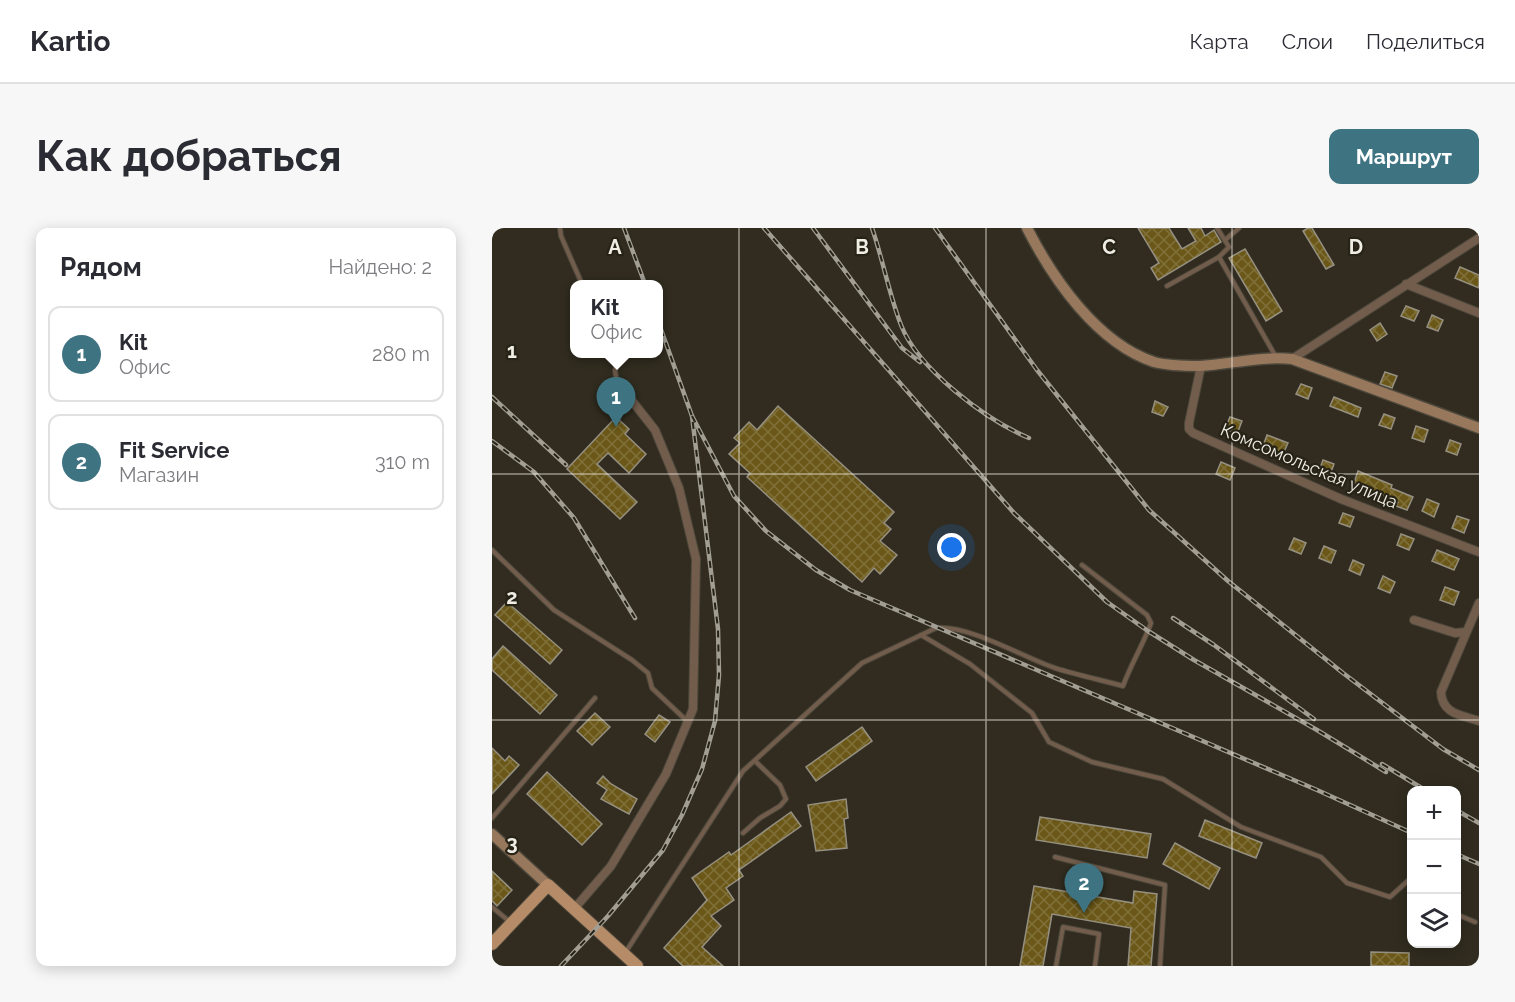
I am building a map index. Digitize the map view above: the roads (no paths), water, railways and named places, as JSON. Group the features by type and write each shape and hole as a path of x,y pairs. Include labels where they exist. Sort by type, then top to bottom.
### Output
{"main road":[{"path":"492,944 548,885 637,966"}],"street":[{"path":"1027,228 1050,270 1065,290 1113,338 1135,353 1156,362 1201,366 1276,357 1292,359 1479,429"},
{"path":"1292,359 1479,238"},
{"path":"1406,284 1479,313"},
{"name":"Комсомольская улица","path":"1201,366 1189,423 1189,429 1193,433 1341,499 1479,552"},
{"path":"574,909 611,866 666,774 693,710 696,559 679,488 655,430 618,383"},
{"path":"1479,603 1441,692 1442,702 1447,710 1479,721"},
{"path":"1413,620 1455,633 1466,632"},
{"path":"492,834 548,885"}],"lane":[{"path":"560,228 561,236 580,280"},
{"path":"1167,285 1219,257 1229,247 1217,228"},
{"path":"1224,240 1239,228"},
{"path":"1219,257 1276,357"},
{"path":"618,358 615,371 618,383"},
{"path":"492,550 554,610 632,660 648,673 652,688 688,721"},
{"path":"625,954 743,771 862,663 936,628 949,627 1015,650 1054,668 1124,686 1134,656 1151,623 1147,615 1082,565"},
{"path":"921,635 970,664 1032,713 1048,742 1092,762 1163,779 1241,827 1321,857 1347,882 1390,897 1407,882"},
{"path":"492,818 596,698"},
{"path":"743,833 786,799 780,785 755,760"},
{"path":"1055,857 1165,885 1160,966"},
{"path":"492,907 511,923"},
{"path":"1461,916 1475,922"},
{"path":"1056,966 1063,927 1100,934 1095,966"}],"railway":[{"path":"624,228 644,280"},
{"path":"764,228 1014,513 1107,602 1194,660 1386,772"},
{"path":"813,228 902,348 920,362"},
{"path":"872,228 901,325 922,359 974,406 1029,438"},
{"path":"935,228 1037,370 1149,510 1228,581 1343,673 1443,749 1479,770"},
{"path":"561,966 608,916 663,850 682,815 702,769 715,721 719,675 718,629 692,416 663,335"},
{"path":"492,397 566,465"},
{"path":"692,416 734,496 766,531 816,570 850,590 1407,831"},
{"path":"492,441 534,472 574,518 635,618"},
{"path":"1173,618 1214,645 1314,719"},
{"path":"1382,764 1418,786"},
{"path":"1461,813 1479,823"},
{"path":"1461,856 1479,864"}],"place":[{"name":"Kit","path":"616,427"},
{"name":"Fit Service","path":"1084,913"}]}
